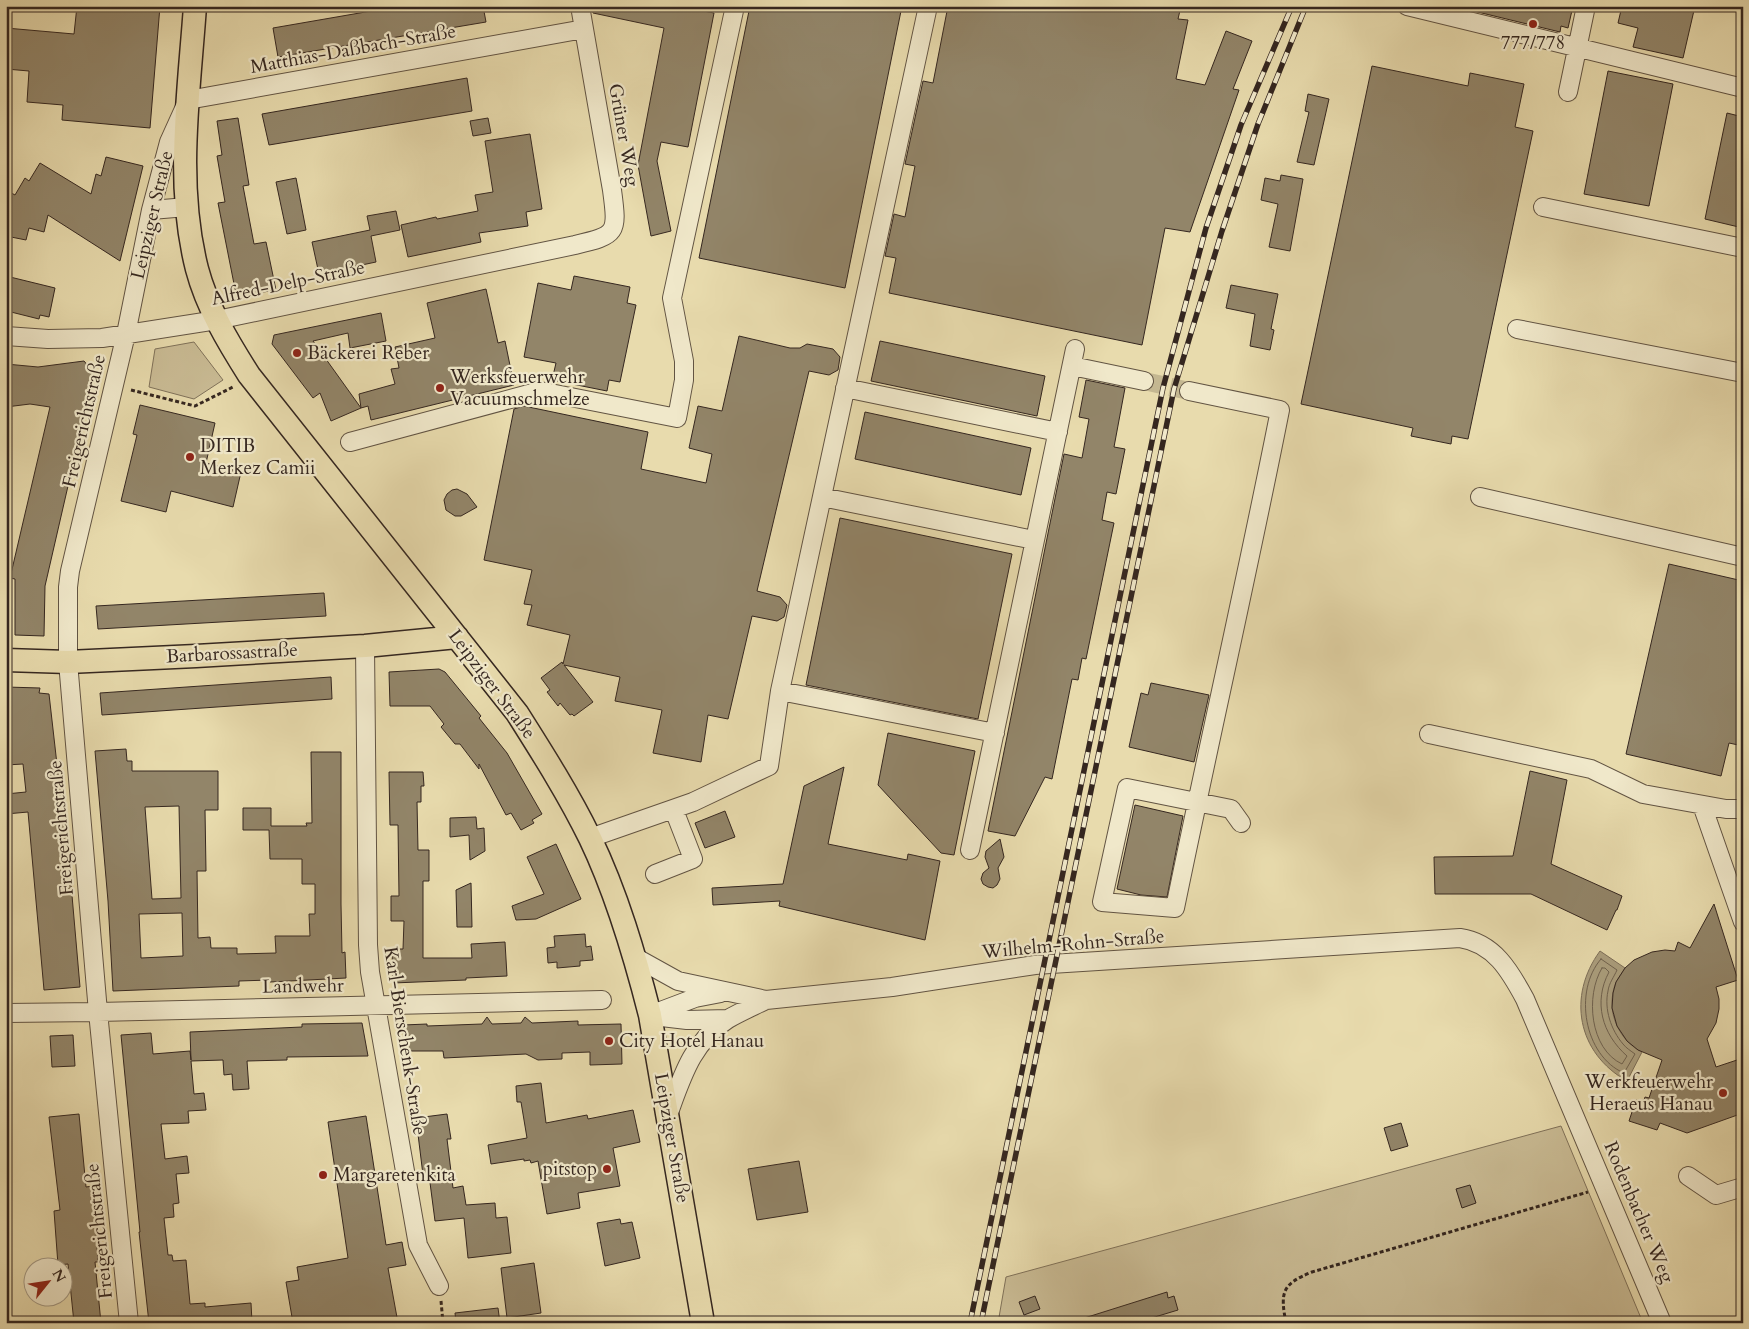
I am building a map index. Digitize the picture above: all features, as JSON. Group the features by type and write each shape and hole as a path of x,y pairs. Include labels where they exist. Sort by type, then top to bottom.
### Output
{"main road":[{"name":"Leipziger Straße","path":"195,6 184,173 187,207 197,268 217,320 249,375 517,713 550,766 590,838 619,912 650,1015 703,1323"},
{"name":"Barbarossastraße","path":"6,660 68,662 364,646 457,637"}],"street":[{"name":"Grüner Weg","path":"575,245 601,239 609,235 615,218 612,190 580,6"},
{"path":"350,442 540,391 677,418 684,380 684,361 672,298 735,6"},
{"path":"590,838 674,810 769,766 780,691 928,6"},
{"path":"1407,6 1743,88"},
{"path":"1568,92 1586,6"},
{"name":"Matthias-Daßbach-Straße","path":"188,100 584,28"},
{"name":"Leipziger Straße","path":"126,334 151,210 169,142 188,100"},
{"path":"151,210 187,207"},
{"path":"1543,207 1743,248"},
{"name":"Alfred-Delp-Straße","path":"6,336 48,339 102,338 217,320 575,245"},
{"path":"1516,329 1743,373"},
{"name":"Freigerichtstraße","path":"126,334 70,571 68,587 68,662 98,1012 129,1323"},
{"path":"970,850 1074,357 1144,381"},
{"path":"845,388 1058,432"},
{"path":"1189,391 1280,410 1197,802 1175,908 1102,902 1127,788 1197,802 1231,809 1240,823"},
{"path":"822,497 1034,540"},
{"path":"1480,497 1743,557"},
{"name":"Karl-Bierschenk-Straße","path":"364,646 368,958 418,1245 439,1286"},
{"path":"780,691 995,733"},
{"path":"1429,734 1591,769 1643,794 1726,810 1743,809"},
{"path":"1702,805 1743,922"},
{"path":"655,874 693,859 674,810"},
{"name":"Rodenbacher Weg","path":"1384,942 1460,938 1471,940 1484,945 1498,957 1511,973 1525,999 1662,1323"},
{"name":"Wilhelm-Rohn-Straße","path":"633,956 678,981 766,1000 892,987 1035,964 1384,942"},
{"name":"Wilhelm-Rohn-Straße","path":"650,1015 695,998 729,991"},
{"name":"Landwehr","path":"6,1012 98,1012 602,1000"},
{"name":"Wilhelm-Rohn-Straße","path":"668,1115 683,1074 694,1051 703,1040 728,1019 766,1000"},
{"name":"Wilhelm-Rohn-Straße","path":"650,1015 686,1020 728,1019"},
{"path":"1688,1176 1716,1195 1743,1186"}],"path":[{"path":"114,386 195,406 230,389 249,375"},
{"path":"1286,1323 1282,1301 1291,1282 1312,1272 1605,1187"}],"shaded area":[{"path":"194,342 223,380 194,399 149,387 155,349"},
{"path":"1561,1126 1643,1323 998,1323 1006,1277"}],"water":[{"path":"1600,951 1625,968 1614,989 1612,1011 1622,1035 1642,1052 1627,1081 1610,1069 1597,1055 1588,1039 1582,1022 1583,986 1590,968"}],"building":[{"path":"77,6 160,6 150,128 62,120 63,105 27,102 29,71 6,69 6,28 74,34"},
{"path":"400,6 483,6 486,22 278,57 273,28"},
{"path":"593,6 677,6 714,13 688,147 661,142 657,161 671,231 651,236 638,165 664,28 593,13"},
{"path":"750,6 902,6 845,288 699,258"},
{"path":"948,6 1181,6 1178,19 1188,20 1176,79 1205,85 1226,31 1252,41 1233,89 1239,90 1190,232 1165,228 1142,345 889,293 896,258 885,256 894,214 905,217 915,166 905,164 923,81 933,83"},
{"name":"777/778","path":"1453,6 1573,6 1568,28 1561,26 1560,32"},
{"path":"1622,6 1695,6 1683,58 1633,47 1638,28 1618,23"},
{"path":"1372,66 1468,86 1470,73 1524,84 1515,127 1533,131 1468,439 1452,436 1451,444 1411,436 1413,428 1301,404"},
{"path":"1608,71 1673,84 1649,206 1584,194"},
{"path":"467,78 472,111 269,145 262,114"},
{"path":"1308,94 1329,99 1314,165 1297,162 1309,112 1305,111"},
{"path":"1727,113 1743,117 1743,228 1705,219"},
{"path":"238,118 249,185 243,186 254,244 266,242 276,290 244,295 236,294 218,203 225,202 217,156 222,155 217,121"},
{"path":"488,118 491,133 473,136 470,121"},
{"path":"530,134 542,209 526,212 528,226 479,233 481,242 408,257 401,225 436,217 437,219 478,211 475,195 493,192 485,141"},
{"path":"106,157 143,166 120,261 48,215 44,232 29,228 26,240 6,236 6,190 15,195 25,178 29,181 40,163 91,194 96,174 101,176"},
{"path":"1281,175 1303,179 1290,251 1269,247 1278,204 1261,200 1265,178 1280,181"},
{"path":"296,178 306,230 287,234 276,182"},
{"path":"396,211 400,230 371,236 376,262 319,274 312,242 370,230 367,216"},
{"path":"6,276 55,288 49,317 40,315 39,319 7,311 10,296 6,295"},
{"path":"574,276 630,287 627,303 636,305 620,382 609,380 607,391 552,380 556,363 524,357 538,283 571,290"},
{"path":"1231,285 1278,294 1271,329 1274,330 1270,350 1250,346 1255,314 1226,308"},
{"path":"486,289 498,343 505,341 514,385 371,420 368,406 361,408 359,394 395,384 391,369 399,368 395,347 435,338 427,303"},
{"path":"381,313 386,341 350,348 348,333 313,341 361,408 331,421 320,393 313,398 272,344 274,335"},
{"path":"739,336 790,348 800,348 807,344 833,349 840,357 838,370 829,375 809,371 757,591 780,597 787,605 784,617 777,621 752,616 728,719 708,715 701,762 653,753 662,710 615,701 620,677 564,665 593,702 574,716 570,715 560,703 558,706 547,692 550,690 541,678 562,662 563,664 570,635 527,625 532,605 524,604 532,570 484,560 514,409 524,406 648,432 641,469 706,483 712,454 689,448 698,406 722,411"},
{"path":"880,341 1045,376 1037,416 871,381"},
{"path":"84,361 94,373 45,586 44,636 15,635 15,579 10,578 50,407 30,404 6,407 6,364 38,367"},
{"path":"1086,380 1125,388 1114,447 1125,449 1116,494 1107,492 1102,520 1114,523 1086,659 1082,658 1078,680 1072,679 1052,779 1045,777 1015,836 988,831 1064,454 1082,458 1089,419 1079,417"},
{"path":"140,405 215,423 206,463 241,472 233,507 171,491 166,512 121,501 137,435 133,434"},
{"path":"865,412 1031,448 1021,495 855,459"},
{"path":"457,489 467,494 477,507 461,516 455,516 446,510 444,500 447,494"},
{"path":"840,518 1012,554 978,719 806,685"},
{"path":"1669,564 1743,581 1743,746 1729,743 1721,776 1626,754"},
{"path":"324,593 326,616 98,629 96,606"},
{"path":"439,669 445,672 481,716 479,718 507,753 542,814 532,820 534,823 521,830 511,813 506,815 479,764 479,769 460,744 455,744 441,727 444,724 430,706 390,706 389,672"},
{"path":"331,677 332,699 102,715 100,693"},
{"path":"1151,683 1209,695 1194,762 1129,747 1141,693 1148,695"},
{"path":"6,687 40,688 39,693 49,694 59,782 62,781 80,987 44,990 28,812 6,814 6,794 26,792 23,764 6,765"},
{"path":"888,733 975,751 954,855 941,853 878,785"},
{"path":"126,749 127,761 132,761 132,771 218,771 218,810 205,810 206,871 197,871 198,938 210,937 211,948 237,948 237,954 276,953 275,936 310,936 309,914 315,914 315,884 302,884 302,859 270,859 269,830 243,830 243,808 271,808 271,826 307,826 306,823 312,823 311,752 341,752 342,953 345,952 346,978 270,982 270,980 239,981 239,986 113,991 108,901 95,751","holes":["179,806 181,898 152,899 145,807","182,913 183,956 141,958 139,914"]},
{"path":"844,767 828,844 907,860 908,854 940,861 925,940 779,906 780,901 713,905 712,888 783,884 804,786"},
{"path":"1530,771 1567,780 1551,864 1622,896 1607,930 1531,894 1435,894 1434,857 1513,856"},
{"path":"389,772 423,772 424,786 421,786 421,802 417,802 418,850 429,850 429,881 423,881 423,958 472,958 471,944 505,942 507,976 393,983 392,949 403,949 404,921 391,921 391,896 399,896 398,825 390,825"},
{"path":"1135,805 1183,816 1167,897 1141,895 1117,889"},
{"path":"725,811 735,837 705,848 695,823"},
{"path":"476,817 477,829 484,828 485,851 470,860 469,835 450,837 450,818"},
{"path":"1000,839 1004,857 998,868 1000,879 993,888 983,884 981,879 983,873 989,868 985,857 986,851"},
{"path":"556,844 581,899 536,919 516,920 512,906 544,894 527,857"},
{"path":"471,883 472,927 457,927 456,890"},
{"path":"1714,904 1738,980 1716,987 1719,1009 1716,1023 1707,1039 1716,1067 1743,1058 1743,1113 1687,1133 1660,1123 1657,1130 1629,1121 1636,1100 1643,1103 1645,1097 1649,1098 1662,1060 1638,1050 1627,1041 1617,1026 1612,1008 1613,993 1616,982 1625,968 1634,960 1652,952 1675,951 1678,942 1690,948"},
{"path":"585,934 586,947 591,946 593,960 580,961 580,966 557,968 557,962 548,963 547,948 555,947 554,936"},
{"path":"487,1017 492,1024 521,1023 525,1017 532,1023 578,1021 578,1025 621,1024 622,1064 590,1065 590,1052 562,1053 562,1059 538,1060 526,1054 444,1058 443,1051 404,1051 403,1025 482,1024"},
{"path":"362,1023 368,1056 287,1057 287,1060 247,1061 249,1089 233,1090 232,1074 224,1075 223,1060 191,1061 194,1094 204,1093 206,1110 188,1111 189,1123 161,1124 165,1159 187,1156 189,1173 176,1174 179,1203 173,1204 174,1217 164,1218 168,1255 172,1255 173,1261 186,1260 190,1304 205,1303 205,1307 251,1303 252,1322 149,1323 121,1035 151,1033 153,1054 190,1051 191,1060 190,1032 302,1027 302,1024"},
{"path":"73,1035 75,1066 52,1067 50,1036"},
{"path":"541,1083 546,1123 587,1115 588,1119 633,1110 640,1142 613,1148 620,1186 578,1193 580,1208 547,1214 538,1161 531,1163 530,1160 524,1161 524,1159 491,1164 488,1145 527,1138 521,1102 517,1102 516,1086"},
{"path":"79,1114 86,1187 93,1186 98,1262 95,1262 101,1323 74,1323 72,1256 57,1256 54,1211 60,1210 49,1117"},
{"path":"447,1114 451,1139 447,1139 453,1188 463,1186 466,1205 495,1203 496,1218 507,1217 511,1253 468,1258 464,1218 435,1221 429,1175 423,1175 416,1118"},
{"path":"366,1116 386,1245 402,1242 406,1265 388,1268 398,1323 293,1323 286,1282 299,1280 297,1267 348,1258 328,1122"},
{"path":"1401,1123 1408,1146 1391,1151 1384,1128"},
{"path":"799,1161 808,1212 757,1220 748,1169"},
{"path":"1470,1185 1476,1203 1462,1208 1456,1189"},
{"path":"620,1219 621,1224 632,1222 640,1258 605,1266 597,1223"},
{"path":"534,1263 541,1313 507,1318 501,1268"},
{"path":"1167,1292 1168,1298 1174,1296 1178,1310 1135,1323 1079,1323 1078,1320"},
{"path":"1035,1296 1040,1309 1024,1315 1019,1302"},
{"path":"498,1308 500,1323 456,1323 455,1313"}],"tunnel":[{"path":"1144,381 1189,391"}],"railway":[{"path":"970,1323 1163,388 1206,228 1241,125 1292,6"},
{"path":"981,1323 1174,389 1222,231 1258,124 1306,6"}],"place":[{"name":"777/778","path":"1533,24"},
{"name":"Bäckerei Reber","path":"297,353"},
{"name":"Werksfeuerwehr Vacuumschmelze","path":"440,388"},
{"name":"DITIB Merkez Camii","path":"190,457"},
{"name":"City Hotel Hanau","path":"609,1041"},
{"name":"Werkfeuerwehr Heraeus Hanau","path":"1723,1093"},
{"name":"pitstop","path":"607,1169"},
{"name":"Margaretenkita","path":"323,1175"}]}
